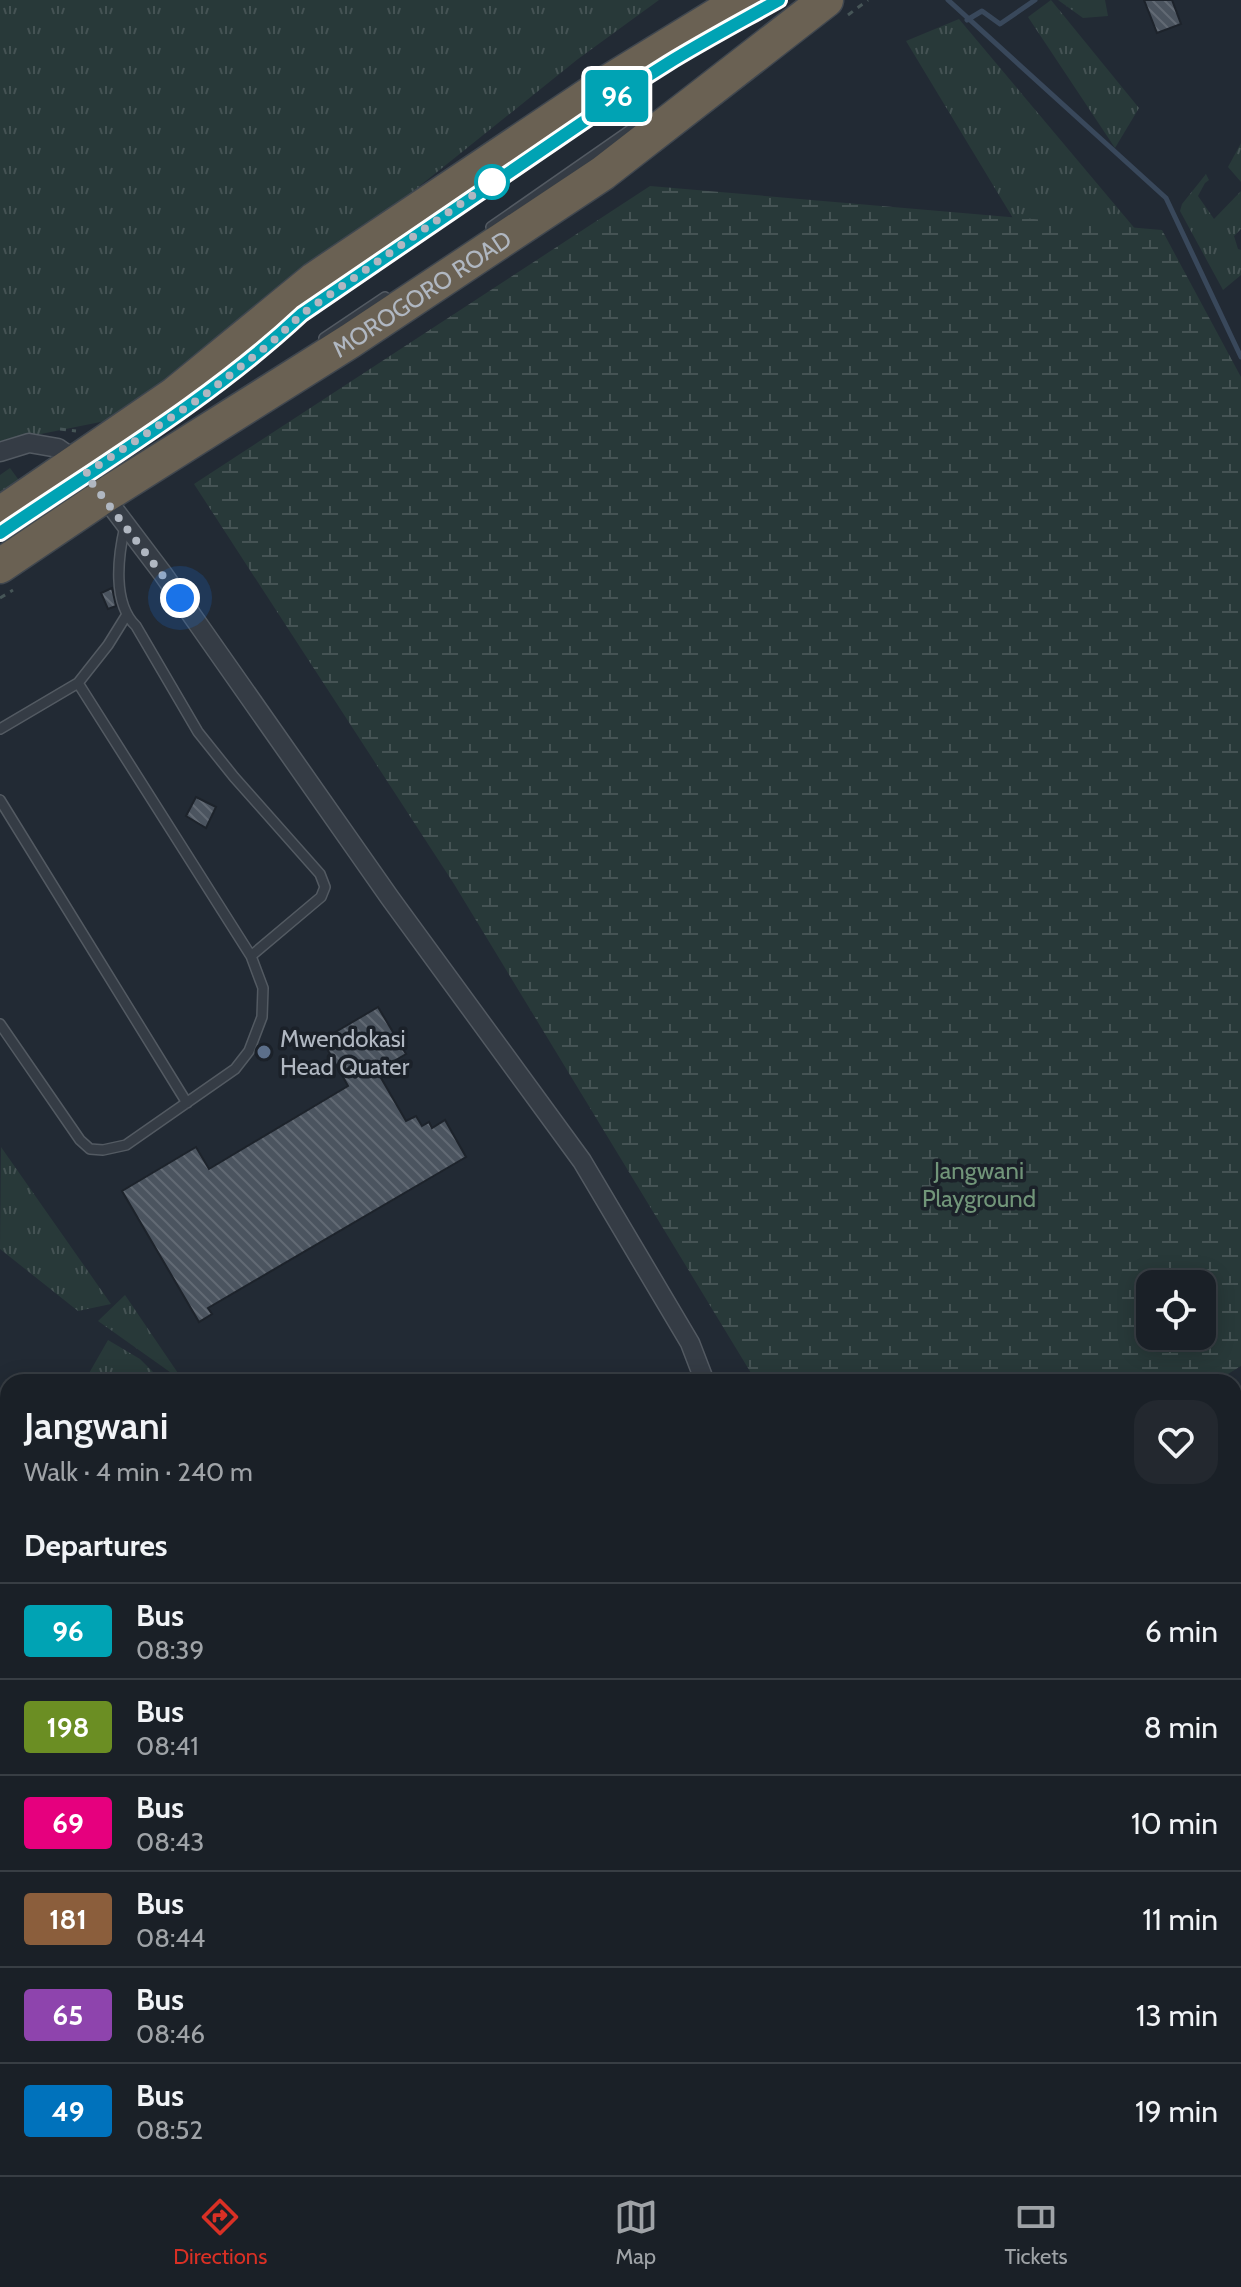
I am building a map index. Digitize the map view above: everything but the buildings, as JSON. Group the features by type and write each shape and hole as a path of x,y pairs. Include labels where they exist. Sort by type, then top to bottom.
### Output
{"highway":[{"name":"MOROGORO ROAD","path":"0,566 175,394 315,279 605,84 742,0"},
{"name":"MOROGORO ROAD","path":"0,514 90,480 350,341 603,173 826,0"}],"street":[{"path":"0,452 29,443 58,448 90,480 163,574 390,898 582,1161 690,1343 702,1374"}],"lane":[{"path":"703,43 779,0"},
{"name":"MOROGORO ROAD","path":"137,440 202,397 314,305 592,116 627,87"},
{"name":"MOROGORO ROAD","path":"480,235 647,119"},
{"name":"MOROGORO ROAD","path":"320,340 400,288"},
{"path":"125,526 117,562 126,616 136,626 198,732 320,874 325,887 321,897 251,956"},
{"path":"0,729 78,683 126,616"},
{"path":"0,1024 80,1140 90,1149 103,1150 126,1145 235,1069 249,1051 262,1017 263,988 251,956 78,683"},
{"path":"0,800 187,1103"}],"green space":[{"path":"0,0 659,0 578,59 300,282 150,412 26,437 0,462"},
{"path":"1051,0 1139,108 1115,148 1028,17"},
{"path":"1058,0 1105,0 1108,16 1083,18"},
{"path":"959,19 1142,237 1083,334 906,41"},
{"path":"1241,143 1241,182 1228,167"},
{"path":"1206,174 1209,180 1198,196 1214,219 1241,191 1241,229 1234,236 1241,250 1241,275 1223,290 1180,211"},
{"name":"Jangwani Playground","path":"650,186 1162,230 1241,377 1241,1366 1228,1374 751,1373 454,884 194,484"},
{"path":"10,468 26,490 0,504 0,475"},
{"path":"1,1147 111,1304 78,1311 0,1249"},
{"path":"125,1295 179,1374 173,1374 98,1321"},
{"path":"108,1340 140,1359 155,1374 89,1374"}],"waterway":[{"path":"948,0 1166,198 1241,357"},
{"path":"967,20 982,11 1000,24 1035,0"}],"bus line":[{"name":"96","path":"0,533 202,397 302,314 592,116 627,87 779,0"}],"place":[{"name":"Mwendokasi Head Quater","path":"264,1052"}],"route":[{"path":"180,598 85,474 202,397 302,314 492,182"}]}
